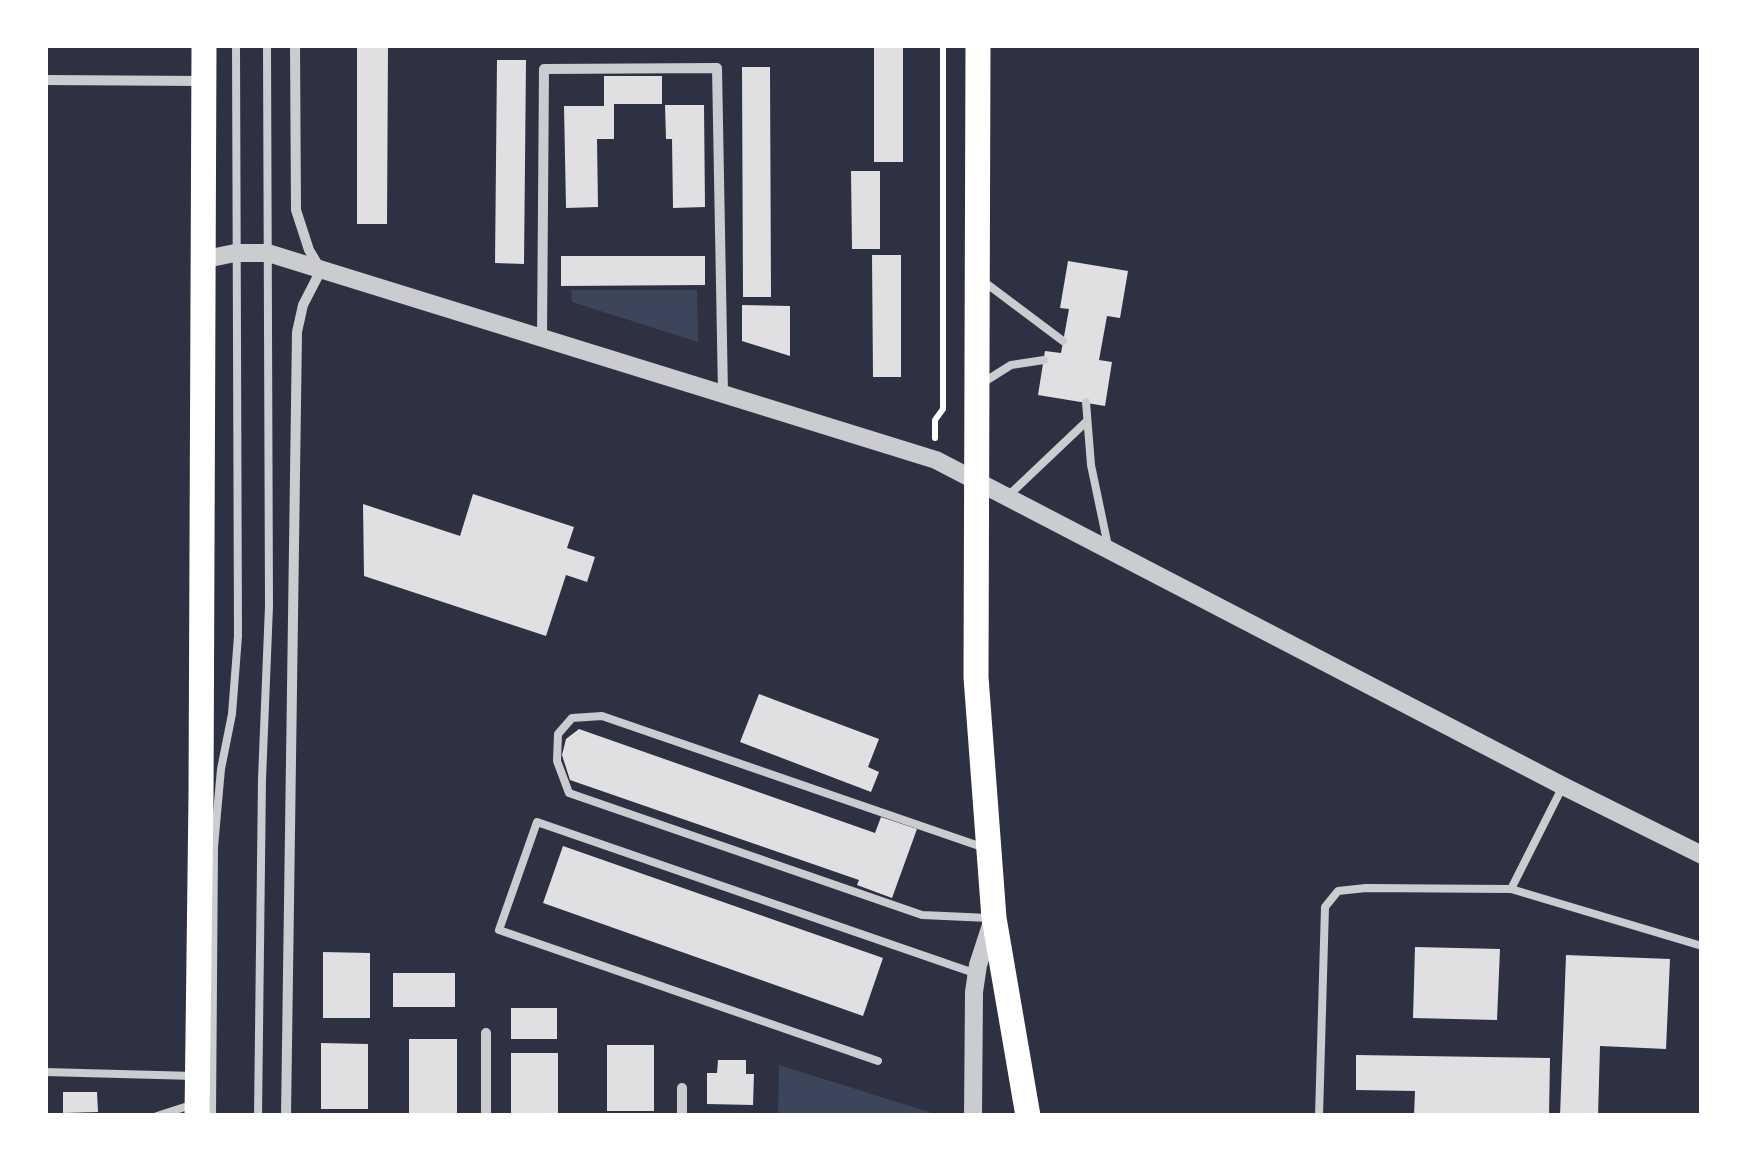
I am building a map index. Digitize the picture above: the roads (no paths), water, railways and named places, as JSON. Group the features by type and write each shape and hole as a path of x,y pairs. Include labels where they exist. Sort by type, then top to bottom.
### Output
{"main road":[{"path":"202,1112 197,1076 204,45"},
{"path":"978,45 976,677 994,918 1028,1116"}],"street":[{"path":"296,45 296,210 309,250 321,270"},
{"path":"542,338 544,69 718,68 723,394"},
{"path":"45,80 204,81"},
{"path":"201,260 235,253 268,253 936,460 1702,855"},
{"path":"286,1116 298,332 303,305 321,270"},
{"path":"972,1116 977,974 994,918"},
{"path":"486,1033 486,1116"},
{"path":"682,1088 682,1116"}],"lane":[{"path":"157,1116 202,1112 214,847 221,769 234,694 238,636 236,45"},
{"path":"258,1116 262,779 269,606 267,45"},
{"path":"976,276 1064,340"},
{"path":"976,394 996,372 1010,365 1044,360"},
{"path":"1086,402 1098,507 1108,550"},
{"path":"1008,496 1087,421"},
{"path":"987,849 602,716 572,718 558,734 557,761 569,794 922,915 994,918"},
{"path":"1512,889 1562,786"},
{"path":"878,1061 500,930 537,822 977,974"},
{"path":"1320,1116 1325,907 1338,891 1512,889 1702,946"},
{"path":"45,1072 197,1076"}]}
